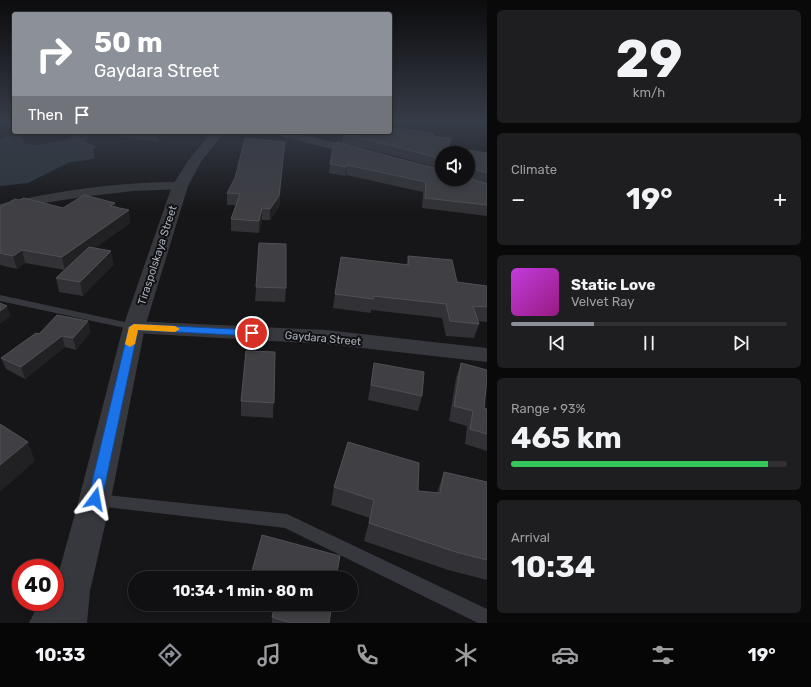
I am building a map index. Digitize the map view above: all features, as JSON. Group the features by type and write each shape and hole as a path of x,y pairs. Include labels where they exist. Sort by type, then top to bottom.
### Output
{"street":[{"name":"Tiraspolskaya Street","path":"70,607 134,327 180,186 185,175 201,152"},
{"path":"358,152 370,155"},
{"path":"0,208 85,191 138,186 180,186"},
{"name":"Gaydara Street","path":"134,327 326,337 487,355"},
{"path":"47,623 70,607"}],"lane":[{"path":"0,298 134,327"},
{"path":"95,499 287,521 487,618"}],"shaded area":[{"path":"0,152 94,152 95,158 70,162 28,183 0,186"}],"building":[{"path":"241,152 284,152 279,196 270,209 262,208 259,221 231,219 240,194 227,193 235,178"},
{"path":"332,152 374,152 435,168 435,186 475,186 475,180 487,184 487,205 425,198 426,182 347,165 346,167 330,164"},
{"path":"416,152 435,152 435,157"},
{"path":"475,152 487,153 487,173 475,169"},
{"path":"84,195 115,203 110,206 129,210 62,257 22,250 13,256 0,253 0,207 15,199 19,200 24,198 63,208"},
{"path":"259,243 286,244 286,288 256,287"},
{"path":"89,247 111,251 80,282 56,278"},
{"path":"408,256 452,260 457,282 487,286 487,307 473,306 479,324 450,321 446,304 373,296 373,299 335,294 341,257 409,265"},
{"path":"0,303 7,306 0,311"},
{"path":"57,315 88,321 73,338 62,336 21,367 1,358 36,333 39,334"},
{"path":"246,351 275,352 274,403 241,401"},
{"path":"374,363 424,372 422,396 371,385"},
{"path":"461,363 487,370 484,408 487,409 487,434 470,429 473,411 454,406"},
{"path":"0,424 28,442 0,465"},
{"path":"348,442 419,463 418,491 440,493 444,472 487,482 487,560 456,552 369,523 374,500 334,487"},
{"path":"262,535 340,556 337,571 252,571"},
{"path":"273,611 331,611 329,623 291,623 272,617"}],"slow traffic":[{"path":"130,344 134,327 175,329"}],"route":[{"path":"95,499 134,327 252,333"}]}
